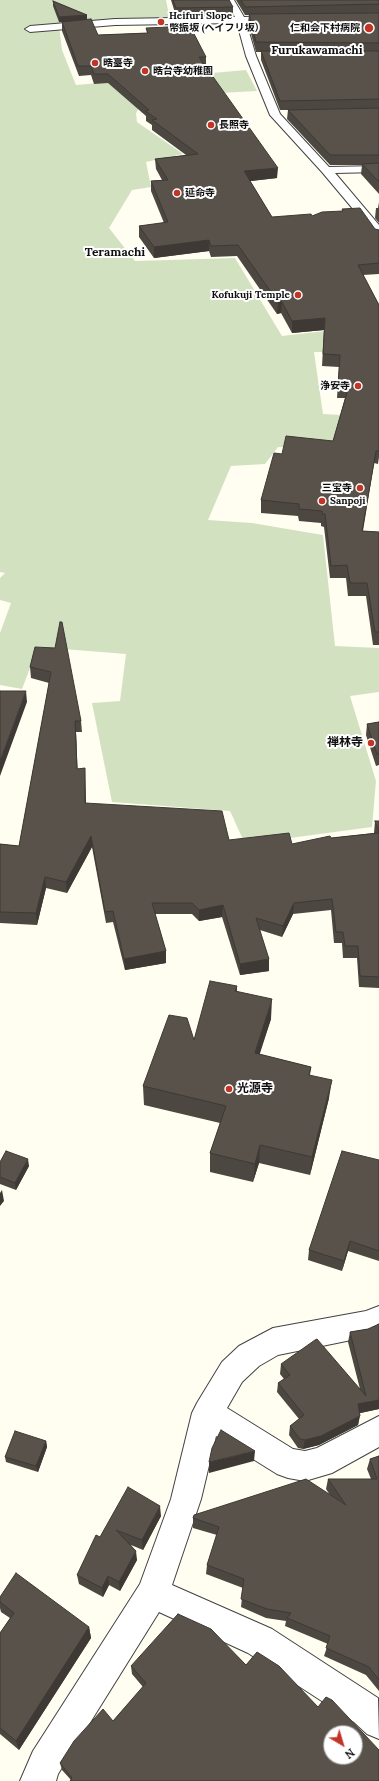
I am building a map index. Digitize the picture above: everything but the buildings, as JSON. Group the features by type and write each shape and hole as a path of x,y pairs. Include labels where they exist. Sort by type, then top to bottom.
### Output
{"street":[{"path":"230,0 240,20 254,56 268,103 275,115 326,170 377,230"},
{"path":"30,29 115,22 291,18"},
{"path":"275,115 291,115"},
{"path":"326,170 379,169"},
{"path":"38,1781 45,1763 153,1593 186,1499 207,1413 232,1372 249,1356 273,1342 366,1324 379,1319"},
{"path":"207,1413 288,1463 305,1466 321,1462 379,1430"},
{"path":"153,1593 260,1641 366,1710 379,1722"}],"green space":[{"path":"0,0 166,0 170,20 59,26 62,50 76,85 246,70 257,91 146,97 136,113 137,122 183,154 146,162 151,187 132,190 109,228 135,261 235,258 282,336 342,329 351,352 314,352 323,414 379,417 350,450 278,447 265,464 231,466 208,520 252,523 323,535 335,646 379,648 379,692 350,696 376,781 372,827 245,844 230,811 112,802 92,703 120,701 126,654 38,647 22,689 0,685 0,633 11,603 0,600 0,578 5,573 0,572"}],"place":[{"name":"Heifuri Slope 幣振坂 (ヘイフリ坂）","path":"161,22"},
{"name":"仁和会下村病院","path":"369,28"},
{"name":"晧臺寺","path":"95,63"},
{"name":"晧台寺幼稚園","path":"145,71"},
{"name":"長照寺","path":"211,125"},
{"name":"延命寺","path":"177,193"},
{"name":"Kofukuji Temple","path":"298,295"},
{"name":"浄安寺","path":"358,386"},
{"name":"三宝寺","path":"360,488"},
{"name":"Sanpoji","path":"322,501"},
{"name":"禅林寺","path":"371,743"},
{"name":"光源寺","path":"229,1089"}],"district":[{"name":"Furukawamachi","path":"317,51"},
{"name":"Teramachi","path":"115,253"}]}
